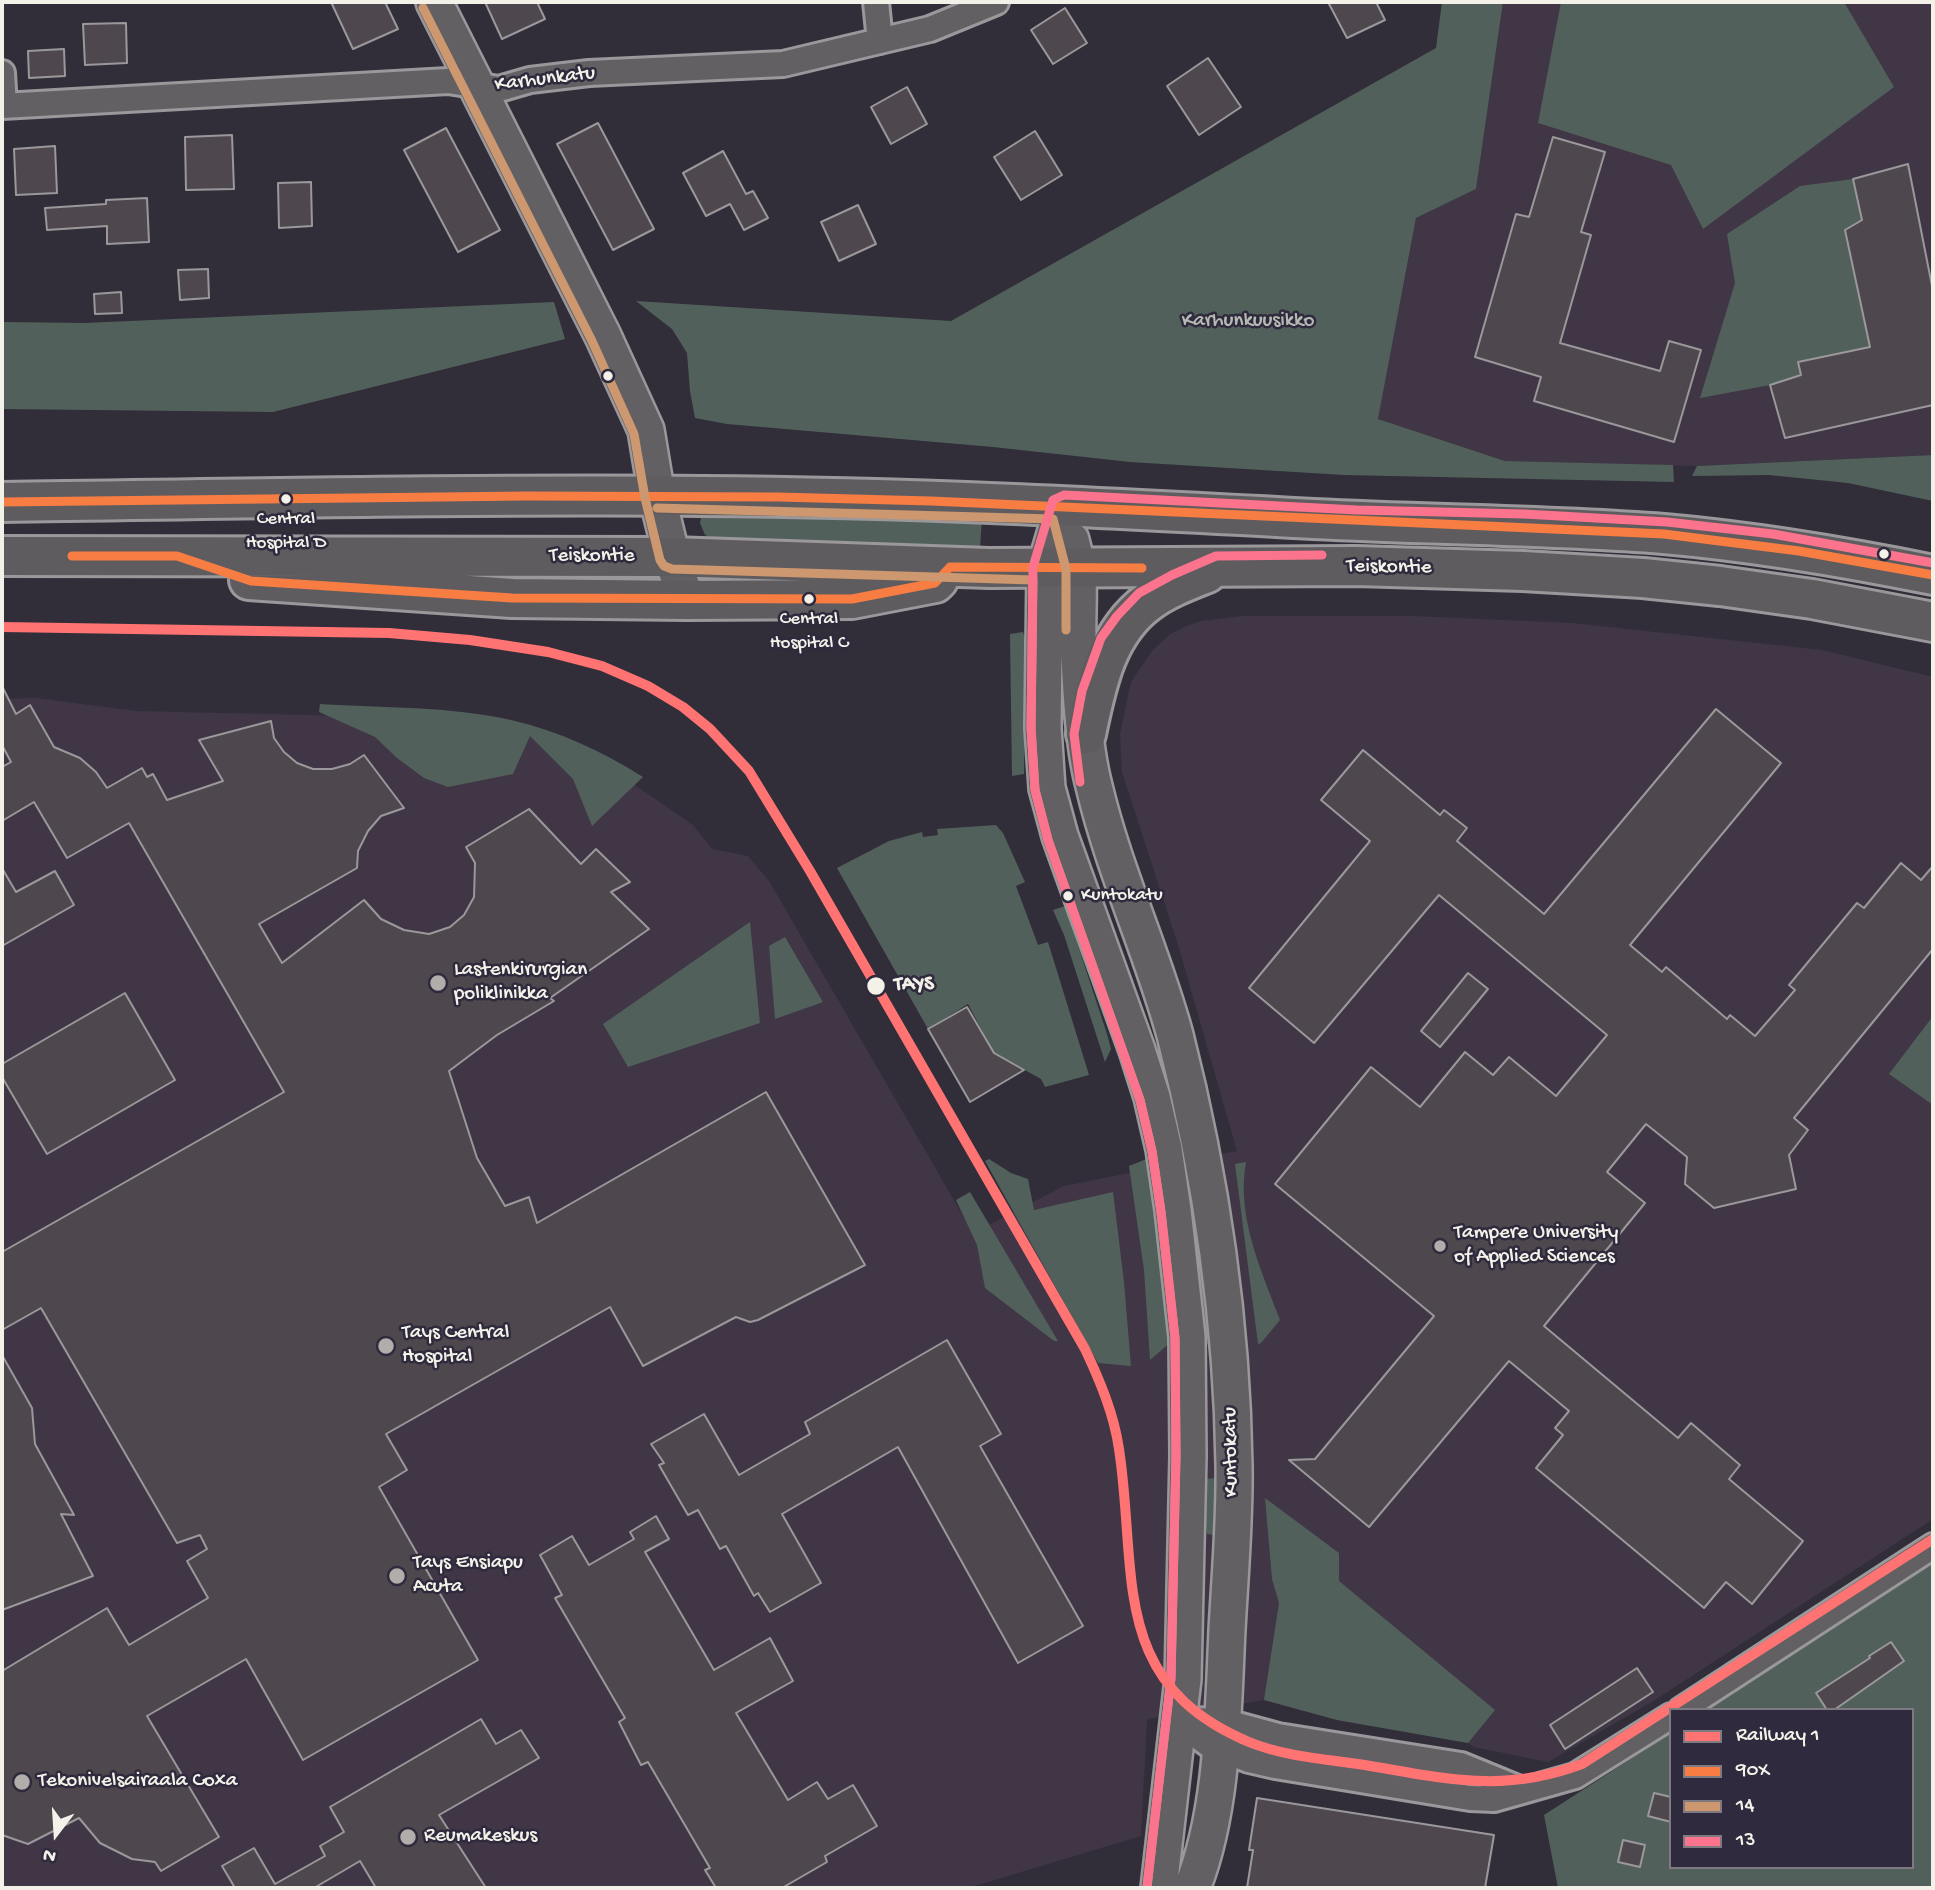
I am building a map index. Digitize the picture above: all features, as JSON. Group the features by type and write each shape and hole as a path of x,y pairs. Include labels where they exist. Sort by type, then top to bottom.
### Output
{"highway":[{"path":"2,502 657,496 1063,507 1666,534 1771,546 1933,575"},
{"name":"Teiskontie","path":"2,556 672,557 950,567 1356,566 1523,571 1643,578 1720,586 1933,622"},
{"path":"177,556 251,581 513,598 852,599 935,583 950,567"},
{"path":"1086,734 1103,667 1112,643 1126,624 1147,602 1219,568"}],"street":[{"path":"434,2 603,336 646,430 657,496 686,600"},
{"path":"876,2 880,41"},
{"name":"Karhunkatu","path":"3,106 448,82 499,89 530,80 589,74 783,64 930,29 996,2"},
{"path":"2,74 3,106"},
{"name":"Kuntokatu","path":"1063,507 1061,568 1043,728 1047,788 1060,836 1152,1097 1164,1149 1187,1337 1189,1433 1185,1643 1180,1723 1160,1888"},
{"name":"Kuntokatu","path":"1061,568 1078,636 1093,782 1103,823 1174,1032 1202,1156 1220,1263 1227,1326 1234,1464 1222,1735 1217,1786 1203,1856 1192,1888"},
{"path":"1684,1708 1933,1546"},
{"path":"1180,1723 1222,1735 1275,1766 1494,1800 1575,1776 1669,1717"}],"shaded area":[{"path":"1503,2 1933,2 1933,455 1697,466 1505,461 1378,419 1416,218 1476,189"},
{"path":"1243,616 1412,616 1572,623 1822,650 1933,677 1933,1519 1655,1700 1548,1762 1474,1747 1468,1743 1337,1720 1264,1700 1147,1719 1141,1836 968,1888 2,1888 2,699 36,698 136,711 484,719 585,751 693,825 712,849 748,856 769,881 973,1233 1064,1186 1237,1151 1179,948 1122,772 1120,734 1131,682 1152,651 1169,635 1184,627 1201,621"}],"green space":[{"name":"Karhunkuusikko","path":"1442,2 1503,2 1476,189 1416,218 1378,419 1505,461 1673,465 1674,482 1344,475 1130,462 727,424 695,418 687,353 672,329 636,301 951,321 1436,48"},
{"path":"1561,2 1844,2 1894,87 1703,229 1671,165 1538,123"},
{"path":"1853,179 1862,220 1845,230 1870,347 1798,362 1801,375 1770,385 1700,398 1735,283 1727,234 1800,186"},
{"path":"554,302 565,339 273,412 2,409 2,322 85,323"},
{"path":"1933,455 1933,501 1848,483 1769,475 1692,476 1697,466"},
{"path":"702,514 982,518 980,549 717,541 705,535 700,523"},
{"path":"1023,632 1026,641 1024,774 1012,776 1010,634"},
{"path":"320,704 440,710 511,720 580,743 643,777 592,826 573,779 530,736 513,774 448,787 424,778 375,737 319,712"},
{"path":"996,825 1003,833 1025,882 1016,886 1038,945 1048,942 1089,1075 1045,1087 1041,1079 994,1053 968,1004 928,1029 837,868 889,841 922,832 923,837 938,835 937,829"},
{"path":"1065,906 1111,1049 1105,1062 1064,935 1053,910"},
{"path":"750,922 760,1023 628,1067 603,1024"},
{"path":"785,937 823,1002 775,1019 769,946"},
{"path":"1933,1016 1933,1105 1889,1074"},
{"path":"1187,1151 1212,1345 1202,1343 1179,1153"},
{"path":"1149,1158 1172,1341 1150,1360 1144,1270 1129,1166"},
{"path":"989,1159 1011,1173 1028,1179 1034,1210 1113,1192 1131,1366 1098,1363 985,1161"},
{"path":"1246,1162 1244,1202 1247,1223 1258,1262 1280,1320 1258,1344 1235,1164"},
{"path":"970,1192 1058,1341 1054,1341 985,1288 977,1245 956,1200"},
{"path":"1220,1478 1217,1535 1207,1534 1203,1511 1203,1479"},
{"path":"1265,1498 1339,1553 1339,1581 1495,1710 1468,1743 1337,1720 1264,1700 1279,1603 1272,1579"},
{"path":"1933,1563 1933,1888 1558,1888 1544,1815 1669,1734 1669,1869 1914,1869 1914,1708 1710,1708"}],"building":[{"path":"331,2 385,2 398,29 353,49"},
{"path":"485,2 537,2 545,19 502,39"},
{"path":"1328,2 1376,2 1385,20 1347,38"},
{"path":"1065,8 1087,43 1053,64 1031,30"},
{"path":"126,23 127,63 85,65 83,24"},
{"path":"64,49 65,76 29,78 28,51"},
{"path":"1208,58 1241,107 1199,135 1167,86"},
{"path":"907,87 927,124 891,144 871,107"},
{"path":"598,123 654,229 613,250 557,144"},
{"path":"446,128 500,230 458,252 404,150"},
{"path":"1035,131 1062,175 1021,200 994,157"},
{"path":"232,135 234,189 186,190 185,137"},
{"path":"1553,137 1605,152 1581,232 1591,235 1560,343 1660,371 1669,341 1701,350 1674,442 1534,401 1541,377 1475,357 1516,214 1529,217"},
{"path":"55,146 57,193 16,195 14,149"},
{"path":"723,151 746,194 753,191 768,218 744,230 730,204 706,216 683,173"},
{"path":"1908,164 1933,291 1933,405 1785,438 1770,385 1801,375 1798,362 1870,347 1845,230 1862,220 1853,179"},
{"path":"311,182 312,226 279,228 278,183"},
{"path":"147,198 149,242 107,244 107,226 47,230 45,208"},
{"path":"858,205 876,244 839,261 821,222"},
{"path":"208,269 209,298 180,300 178,270"},
{"path":"121,292 122,313 95,314 94,294"},
{"path":"2,686 16,714 30,705 54,747 80,758 96,772 107,788 142,768 147,777 153,774 167,800 223,781 199,740 271,721 274,738 284,752 297,763 313,769 332,769 350,764 364,755 404,808 381,816 368,831 358,851 357,868 259,924 282,963 364,900 381,919 404,930 429,934 450,927 464,915 474,897 475,863 466,847 529,809 581,864 596,849 630,882 611,892 649,929 550,998 554,1001 497,1035 449,1071 477,1158 505,1206 529,1197 537,1223 766,1092 865,1265 758,1320 750,1322 736,1317 643,1366 610,1307 386,1434 407,1470 379,1487 478,1660 303,1760 246,1659 147,1716 219,1837 161,1871 155,1862 132,1859 100,1843 79,1818 28,1844 2,1835 2,1671 107,1608 129,1645 208,1598 187,1561 207,1549 200,1535 177,1543 41,1308 2,1330 2,1252 284,1092 129,823 67,858 34,802 2,821 2,767 11,762 2,745"},
{"path":"1716,709 1781,763 1630,945 1662,972 1666,967 1727,1019 1730,1015 1755,1036 1795,990 1789,985 1857,903 1864,908 1901,863 1921,880 1933,866 1933,949 1794,1118 1808,1130 1789,1155 1796,1189 1714,1208 1685,1184 1687,1157 1646,1124 1607,1172 1645,1203 1544,1326 1678,1438 1691,1423 1740,1465 1729,1479 1803,1541 1752,1604 1726,1582 1704,1608 1536,1468 1563,1435 1555,1428 1569,1411 1509,1361 1369,1527 1289,1460 1315,1459 1434,1316 1275,1184 1371,1067 1420,1107 1465,1052 1493,1075 1509,1057 1556,1096 1607,1035 1439,895 1314,1043 1249,988 1370,841 1321,800 1363,750 1440,815 1444,810 1467,828 1457,841 1544,914"},
{"path":"2,868 16,892 55,871 74,905 2,946"},
{"path":"1468,973 1488,989 1440,1047 1421,1031"},
{"path":"125,993 175,1080 47,1154 2,1077 2,1064"},
{"path":"967,1007 994,1053 1024,1070 970,1102 928,1029"},
{"path":"947,1340 1001,1434 980,1446 1083,1626 1018,1663 898,1447 782,1514 821,1583 770,1612 758,1593 754,1596 726,1546 720,1549 698,1510 688,1515 659,1465 664,1463 651,1444 704,1414 739,1475 810,1434 805,1422"},
{"path":"2,1355 32,1408 35,1444 74,1515 61,1514 93,1576 2,1610"},
{"path":"656,1516 669,1539 645,1552 714,1670 770,1638 793,1681 736,1713 788,1800 817,1782 828,1799 853,1785 877,1826 825,1856 827,1862 782,1888 716,1888 705,1870 710,1868 648,1762 641,1765 619,1722 625,1718 555,1598 562,1595 540,1555 572,1536 589,1565 634,1539 630,1532"},
{"path":"1891,1642 1904,1661 1837,1708 1826,1708 1816,1693 1870,1658 1869,1656"},
{"path":"1637,1668 1653,1692 1565,1749 1550,1725"},
{"path":"481,1719 496,1744 521,1730 539,1758 439,1815 486,1888 376,1888 360,1861 314,1888 235,1888 222,1866 254,1848 275,1884 325,1856 320,1846 344,1832 330,1807"},
{"path":"1654,1793 1669,1797 1669,1821 1648,1816"},
{"path":"1257,1798 1494,1835 1485,1888 1247,1888 1253,1850 1249,1850"},
{"path":"1623,1840 1645,1845 1640,1867 1618,1862"}],"rail line":[{"name":"1","path":"2,627 389,633 470,640 548,652 602,666 648,686 683,707 710,729 749,771 810,871 1085,1349 1106,1398 1117,1436 1131,1581 1138,1620 1151,1656 1172,1689 1204,1718 1249,1742 1275,1751 1470,1780 1524,1779 1582,1764 1669,1708"},
{"name":"1","path":"1669,1708 1933,1539"}],"transit line":[{"name":"14","path":"423,8 592,341 634,434 645,498 660,560 664,566 672,569 1033,580 1031,728 1035,790 1048,840 1140,1100 1152,1151 1161,1212 1175,1338 1176,1456 1171,1678 1147,1887"},
{"name":"13","path":"1147,1887 1171,1678 1176,1456 1175,1338 1161,1212 1152,1151 1140,1100 1048,840 1035,790 1031,728 1033,567 1053,500 1064,495 1667,522 1773,534 1933,563"},
{"name":"90X","path":"2,502 527,496 778,497 931,501 1664,534 1799,551 1933,575"},
{"name":"14","path":"657,508 1053,519 1066,569 1066,630"},
{"name":"13","path":"1080,782 1074,734 1082,691 1101,638 1139,593 1216,556 1322,555"},
{"name":"90X","path":"72,556 177,556 251,581 512,598 852,599 935,583 950,567"},
{"name":"90X","path":"950,567 1142,568"}],"place":[{"name":"Central Hospital D","path":"286,499"},
{"name":"Central Hospital C","path":"809,599"},
{"name":"Kuntokatu","path":"1068,896"},
{"name":"Lastenkirurgian poliklinikka","path":"438,983"},
{"name":"TAYS","path":"876,986"},
{"name":"Tampere University of Applied Sciences","path":"1440,1246"},
{"name":"Tays Central Hospital","path":"386,1346"},
{"name":"Tays Ensiapu Acuta","path":"397,1576"},
{"name":"Tekonivelsairaala Coxa","path":"22,1782"},
{"name":"Reumakeskus","path":"408,1837"}]}
